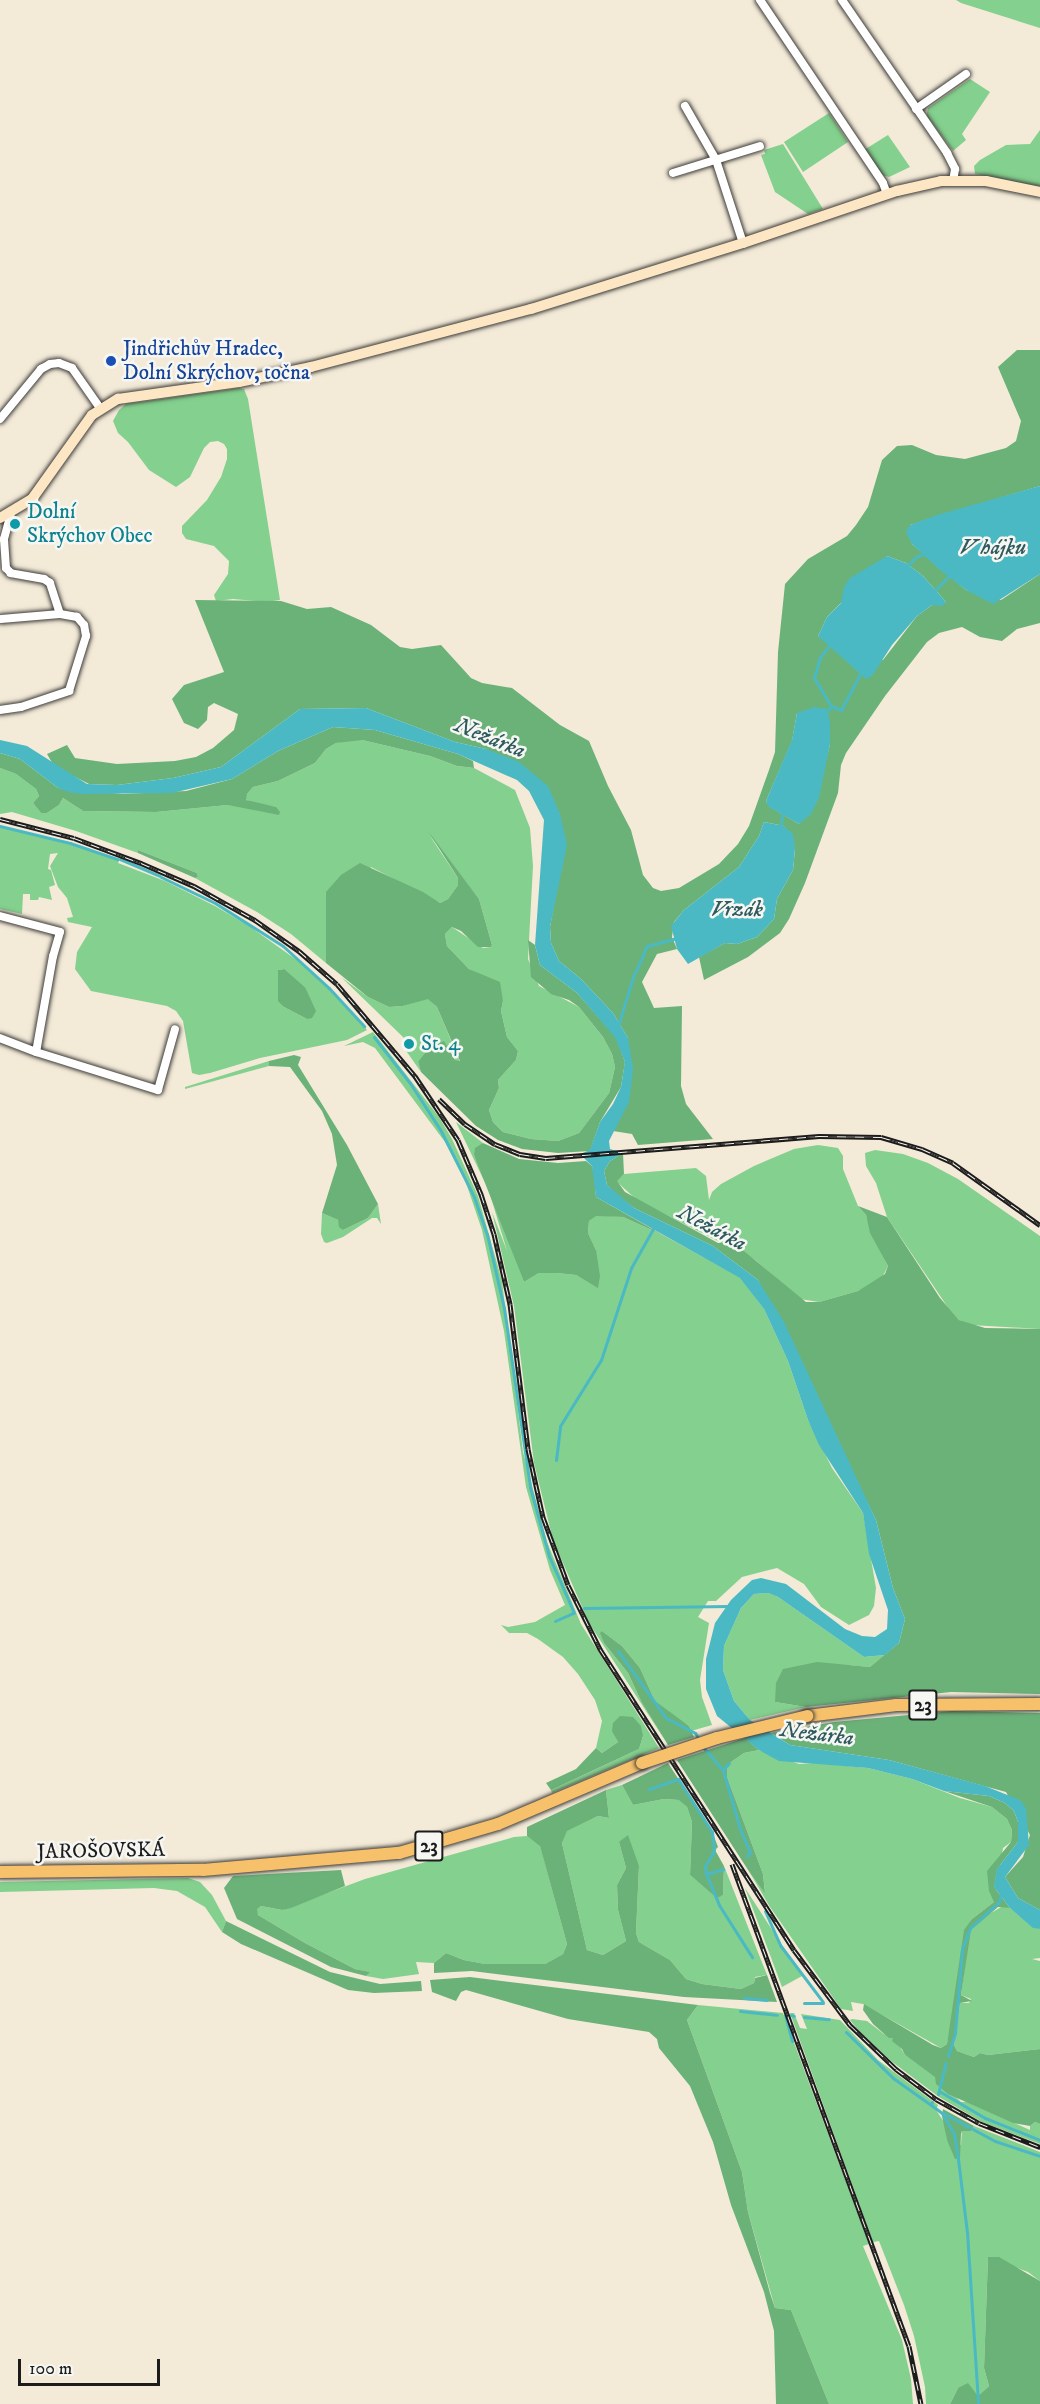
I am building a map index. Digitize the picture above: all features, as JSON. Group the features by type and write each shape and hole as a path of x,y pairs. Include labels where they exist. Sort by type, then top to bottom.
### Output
{"main road":[{"name":"JAROŠOVSKÁ","path":"0,1872 203,1870 399,1853 498,1824 642,1763 717,1738 807,1716 896,1706 1040,1704"}],"street":[{"path":"760,0 883,183 887,194"},
{"path":"842,0 955,169 953,181"},
{"path":"916,109 966,74"},
{"path":"685,106 716,160 743,243"},
{"path":"674,173 760,146"},
{"path":"0,518 32,499 85,423 100,408 127,397 239,382 311,367 531,309 743,243 887,194 941,181 986,181 1040,192"},
{"path":"0,418 41,369 58,363 72,368 100,408"},
{"path":"11,513 2,531 6,568 11,573 44,579 50,583 60,614"},
{"path":"0,710 21,707 69,691 86,636 84,625 76,617 60,614 2,620"},
{"path":"0,916 60,932 53,956 36,1052"},
{"path":"0,1038 36,1052 158,1090 175,1029"}],"green space":[{"path":"956,0 1040,0 1040,28 961,3"},
{"path":"970,79 990,92 962,134 966,140 953,151 927,116 927,112 928,108"},
{"path":"829,113 848,142 803,172 784,142"},
{"path":"1040,130 1040,187 975,174 974,166 980,160 1006,145 1030,144"},
{"path":"888,135 910,167 889,177 882,175 864,150"},
{"path":"783,144 823,209 808,214 775,192 761,155 765,154 764,150"},
{"path":"1017,350 1040,350 1040,486 910,525 912,544 966,590 1001,600 1040,574 1040,623 1017,629 1002,641 980,637 962,627 939,633 927,642 885,696 846,753 841,765 838,793 805,883 780,933 748,957 704,980 699,957 725,943 737,944 757,937 774,919 777,899 793,870 795,849 784,826 764,822 759,836 739,867 684,910 674,922 672,937 677,949 657,954 642,982 654,1008 682,1006 681,1086 686,1104 713,1139 638,1145 632,1134 613,1131 618,1119 628,1038 613,1013 581,979 559,961 551,943 550,927 558,882 560,814 486,749 455,742 366,708 300,709 221,767 173,778 117,785 89,784 54,766 47,754 67,745 75,758 117,764 175,761 196,757 213,748 234,730 238,714 214,703 208,707 207,720 198,729 184,723 172,699 184,685 224,672 195,600 281,601 307,609 331,607 371,625 400,647 412,649 441,645 471,678 482,683 512,688 560,725 589,741 608,786 631,830 643,875 653,888 661,891 679,888 719,864 738,844 749,826 769,770 775,752 778,652 785,584 808,559 847,536 856,525 868,507 882,460 897,446 912,445 936,455 965,459 1006,448 1016,441 1021,421 998,367","holes":["887,556 906,563 923,576 946,602 932,605 917,616 883,660 818,636 827,617","797,713 829,733 830,744 822,777 799,824 770,807 766,801 792,741"]},
{"path":"244,389 248,399 280,600 216,601 214,595 228,574 229,561 214,546 186,539 182,533 182,526 207,500 221,477 227,459 227,449 224,444 218,441 210,442 204,448 190,477 176,487 149,470 128,442 118,433 113,421 119,410 126,404"},
{"path":"333,727 375,730 458,754 473,761 474,768 457,766 430,756 362,740 336,743 326,749 315,763 278,781 253,787 247,794 246,800 276,807 280,812 279,815 228,805 156,812 83,811 63,798 59,805 47,813 41,813 33,803 39,796 36,789 16,774 0,768 0,753 20,759 58,788 123,794 186,791 232,779 278,751"},
{"path":"362,740 430,756 457,766 474,768 515,790 530,828 533,866 528,959 539,986 579,1007 603,1037 612,1054 615,1067 609,1093 579,1133 558,1141 531,1139 503,1132 493,1122 489,1110 499,1088 498,1080 516,1060 518,1051 507,1037 501,1011 503,1001 491,980 469,969 447,946 445,934 452,927 483,948 492,945 479,899 430,836 458,878 458,885 448,899 440,903 371,867 326,933 326,963 291,934 257,912 195,878 198,877 197,873 138,850 138,853 76,831 12,812 0,814 0,768 16,774 36,789 39,796 33,803 41,813 47,813 59,805 63,798 83,811 156,812 228,805 276,807 252,803 245,799 253,787 278,781 315,763 326,749 336,743"},
{"path":"0,826 105,854 120,859 118,863 165,881 215,906 249,926 305,966 330,988 367,1030 347,1040 260,1058 210,1073 199,1075 192,1073 183,1021 176,1011 167,1006 91,991 75,969 77,952 92,927 68,922 67,918 73,917 67,898 58,887 50,866 58,853 50,854 48,869 51,870 55,885 49,887 52,900 39,897 38,900 30,900 30,894 23,894 22,914 0,909","holes":["283,969 305,987 307,1019 284,1007 278,994 278,970"]},
{"path":"428,831 479,899 492,945 491,947 478,947 461,931 452,927 445,934 447,946 469,969 500,982 503,1001 501,1011 507,1037 518,1051 516,1060 498,1080 499,1088 489,1110 493,1122 503,1132 531,1139 558,1141 579,1133 609,1093 615,1067 612,1054 603,1037 579,1007 569,1000 551,994 531,977 528,940 535,945 540,965 577,993 616,1037 625,1062 621,1087 600,1122 590,1151 558,1153 522,1149 498,1140 476,1126 421,1072 418,1062 429,1048 444,1041 455,1060 460,1061 437,1007 428,999 403,1006 389,1007 368,997 326,963 326,892 341,875 360,863 423,892 440,903 448,899 458,885 458,878"},
{"path":"138,850 197,873 198,877 195,878 138,853"},
{"path":"284,969 305,987 316,1011 312,1018 307,1019 284,1007 278,1001 278,970"},
{"path":"341,977 368,997 389,1007 403,1006 428,998 437,1007 460,1062 455,1060 450,1049 418,1062 421,1072 402,1045 404,1038"},
{"path":"373,1032 439,1117 452,1139 478,1196 502,1281 523,1452 547,1542 581,1624 659,1748 552,1793 551,1790 639,1749 643,1736 613,1723 613,1731 618,1742 602,1753 596,1748 602,1721 595,1700 578,1674 563,1657 538,1639 527,1633 509,1633 501,1625 508,1627 535,1622 565,1605 550,1570 526,1487 504,1331 482,1230 465,1180 445,1142 375,1048 363,1042 344,1046"},
{"path":"294,1055 301,1057 298,1065 347,1145 378,1204 368,1218 343,1230 339,1227 338,1220 322,1213 337,1165 332,1134 322,1111 290,1067 269,1066 269,1061"},
{"path":"269,1061 269,1066 185,1089 185,1087"},
{"path":"456,1122 483,1143 474,1155 492,1196 524,1282 539,1273 556,1273 576,1275 592,1284 596,1250 588,1233 589,1221 596,1215 623,1217 663,1235 741,1278 764,1309 788,1361 808,1420 832,1468 863,1513 876,1588 874,1606 869,1615 849,1625 821,1607 804,1584 777,1568 742,1577 716,1601 708,1601 698,1617 709,1623 700,1680 702,1697 712,1725 691,1731 689,1726 665,1710 655,1701 640,1668 622,1646 602,1631 604,1643 628,1673 642,1703 668,1745 589,1623 553,1540 534,1463 514,1306 492,1212 507,1251 489,1191"},
{"path":"483,1143 519,1159 558,1163 586,1161 592,1166 594,1173 596,1197 663,1235 623,1217 596,1216 589,1221 588,1233 596,1250 600,1276 598,1288 576,1275 556,1273 539,1273 524,1282 474,1155 475,1148"},
{"path":"818,1145 838,1148 843,1156 843,1169 858,1206 866,1215 871,1233 888,1266 882,1278 872,1284 858,1291 819,1302 800,1299 755,1260 637,1200 616,1181 624,1174 696,1168 706,1176 709,1200 712,1192 721,1184 754,1166 794,1149"},
{"path":"875,1150 903,1154 928,1163 958,1179 1040,1236 1040,1329 971,1325 959,1320 949,1309 887,1217 876,1183 866,1166 865,1153"},
{"path":"623,1153 624,1174 617,1181 625,1192 718,1243 734,1243 806,1302 819,1302 858,1291 885,1274 888,1266 870,1233 866,1215 858,1206 887,1217 940,1298 959,1320 985,1328 1040,1329 1040,1694 951,1692 806,1707 775,1702 776,1683 783,1669 817,1662 870,1667 899,1643 905,1619 893,1588 876,1520 758,1280 713,1246 634,1208 618,1196 607,1185 604,1171 610,1161"},
{"path":"378,1204 381,1224 377,1218 372,1218 343,1237 324,1242 321,1234 322,1213 338,1220 343,1230 368,1218"},
{"path":"768,1593 778,1597 864,1657 885,1655 870,1667 847,1665 775,1702 806,1707 750,1720 734,1701 723,1670 724,1646 741,1608 754,1594"},
{"path":"602,1631 622,1646 640,1668 655,1701 689,1726 694,1737 668,1745 642,1703 628,1673 604,1643 600,1633"},
{"path":"952,1711 1040,1713 1040,1910 1018,1898 1005,1877 1023,1857 1030,1835 1006,1792 889,1760 790,1745 771,1733 834,1722"},
{"path":"620,1716 633,1717 641,1726 643,1736 639,1749 551,1790 546,1783 576,1769 596,1748 602,1753 618,1742 612,1731 613,1723"},
{"path":"745,1738 759,1750 744,1753 731,1762 727,1767 727,1777 763,1874 765,1893 677,1760"},
{"path":"759,1750 799,1764 815,1763 868,1768 912,1779 960,1798 992,1807 1007,1819 1012,1830 1011,1842 1003,1848 994,1902 972,1919 947,2044 941,2048 863,2004 851,2002 853,2011 841,2009 770,1907 750,1873 765,1892 763,1874 727,1777 727,1767 731,1762 744,1753"},
{"path":"668,1763 712,1831 718,1847 715,1850 724,1866 723,1895 717,1898 690,1875 692,1822 687,1807 679,1800 664,1799 633,1805 622,1785"},
{"path":"622,1785 633,1805 664,1799 680,1800 687,1807 692,1822 690,1875 717,1897 723,1895 724,1866 767,1975 755,1977 754,1983 741,1989 702,1984 686,1979 670,1960 639,1942 636,1933 639,1866 619,1842 626,1868 617,1885 618,1910 626,1941 603,1955 587,1950 562,1843 566,1831 598,1816 609,1818 606,1790"},
{"path":"606,1790 609,1818 598,1816 567,1831 562,1843 587,1950 603,1955 626,1941 618,1910 617,1885 626,1868 619,1842 628,1835 639,1866 636,1933 639,1942 670,1960 686,1979 702,1984 741,1989 754,1983 755,1978 767,1975 777,2002 684,1997 472,1971 434,1973 434,1963 446,1953 464,1960 485,1964 545,1964 563,1954 567,1944 540,1846 527,1836 527,1827"},
{"path":"944,1791 989,1796 1005,1803 1014,1811 1018,1822 1018,1842 997,1869 994,1887 1010,1908 998,1907 971,1930 961,1995 972,2001 960,2003 954,2045 957,2051 974,2057 980,2053 988,2055 1040,2049 1040,2124 1035,2122 1030,2126 1013,2123 948,2094 936,2084 935,2077 905,2055 902,2049 892,2041 893,2038 889,2038 873,2024 863,2010 864,2004 933,2045 941,2048 947,2044 964,1930 972,1919 994,1902 989,1891 987,1871 1011,1842 1012,1830 1007,1819 992,1807"},
{"path":"527,1836 540,1845 567,1944 563,1954 545,1964 485,1964 464,1960 446,1953 434,1963 416,1962 419,1974 383,1979 366,1976 369,1972 355,1969 305,1943 258,1915 256,1909 261,1906 282,1910 365,1879 514,1837"},
{"path":"341,1870 345,1886 291,1908 282,1910 261,1906 257,1909 258,1915 355,1969 370,1972 366,1976 331,1967 237,1919 224,1888 233,1876"},
{"path":"188,1878 200,1882 212,1895 226,1921 222,1932 205,1907 177,1891 154,1888 0,1892 0,1882"},
{"path":"745,1888 802,1976 782,1987"},
{"path":"1003,1906 1010,1908 1033,1927 1040,1929 1040,1958 1032,1959 1040,1961 1040,2049 988,2055 980,2053 974,2057 957,2051 954,2045 960,2003 969,2003 971,1999 961,1995 968,1943 971,1930 984,1917"},
{"path":"226,1921 330,1972 380,1984 421,1981 422,1991 374,1993 348,1990 241,1944 222,1932"},
{"path":"470,1977 698,2005 687,2020 742,2172 748,2212 770,2293 775,2308 791,2310 829,2404 776,2404 774,2331 764,2292 731,2205 713,2142 690,2086 659,2048 657,2039 649,2032 568,2019 466,1990 461,1992 456,2001 432,1992 430,1980"},
{"path":"698,2005 783,2013 869,2244 863,2246 902,2340 911,2379 913,2404 829,2404 791,2310 775,2308 748,2212 742,2172 687,2020"},
{"path":"790,2013 794,2013 800,2028 807,2029 801,2014 840,2020 878,2060 938,2105 936,2110 946,2125 947,2140 961,2145 962,2131 971,2131 974,2126 1040,2152 1040,2281 1028,2272 988,2257 984,2368 989,2386 978,2396 973,2391 958,2388 950,2404 926,2404 925,2387 914,2336 904,2305 879,2241 873,2242"},
{"path":"850,2020 867,2021 884,2034 894,2037 905,2055 936,2077 961,2102 967,2102 1030,2130 1030,2126 1035,2122 1040,2124 1040,2144 982,2122 939,2097 891,2061 858,2030"},
{"path":"943,2109 974,2126 971,2131 962,2131 960,2158 955,2159 947,2140 942,2116"},
{"path":"988,2257 999,2257 1040,2281 1040,2404 950,2404 958,2388 968,2383 978,2396 989,2386 984,2368"}],"water":[{"name":"V hájku","path":"1040,486 1040,574 993,604 966,590 940,570 912,544 906,532 910,525 937,515"},
{"path":"887,556 906,563 923,576 946,602 942,606 932,605 917,616 892,645 872,676 866,679 818,636 827,617 841,603 844,587 850,578"},
{"path":"815,707 826,709 830,721 830,744 819,798 811,814 799,824 769,807 766,801 792,740 797,713"},
{"path":"366,708 455,742 486,749 519,762 548,786 560,814 567,845 550,927 551,943 559,961 581,979 613,1013 628,1038 633,1069 629,1102 609,1141 610,1149 623,1153 610,1161 604,1171 607,1185 634,1208 713,1246 758,1280 784,1322 876,1520 893,1588 905,1619 899,1643 885,1655 864,1657 778,1597 768,1593 754,1594 741,1608 724,1646 723,1670 734,1701 750,1720 790,1745 889,1760 985,1786 1020,1800 1026,1808 1029,1845 1005,1877 1018,1898 1040,1910 1040,1929 1033,1928 1010,1908 994,1887 997,1869 1018,1842 1018,1822 1014,1811 1005,1803 989,1796 944,1791 912,1779 868,1768 779,1761 759,1750 717,1716 706,1689 706,1659 715,1623 731,1600 752,1580 761,1578 786,1584 845,1629 862,1636 875,1637 887,1629 888,1610 869,1554 863,1513 819,1445 788,1361 764,1309 740,1278 596,1197 592,1166 580,1154 590,1150 600,1122 613,1104 621,1087 625,1062 615,1037 577,993 540,965 535,945 544,820 529,791 517,780 458,754 375,730 333,727 278,751 232,779 172,793 81,794 69,792 58,788 20,759 0,753 0,740 27,746 87,784 117,785 173,778 221,767 300,709"},
{"name":"Vrzák","path":"764,822 784,826 793,834 795,849 793,870 777,899 774,919 757,937 737,944 725,943 688,964 677,949 671,926 684,910 739,867 759,836"}],"waterway":[{"path":"907,566 917,556 929,553"},
{"path":"933,592 950,575"},
{"path":"831,644 820,657 814,678 831,706"},
{"path":"825,715 831,706 841,710 861,672"},
{"path":"780,829 783,811"},
{"path":"0,826 70,843 117,859"},
{"path":"120,859 160,876"},
{"path":"161,877 215,903 283,946 329,988 364,1026"},
{"path":"618,1026 633,977 647,946 676,938"},
{"path":"374,1037 410,1083 441,1131 474,1197 487,1234 504,1308 530,1487 549,1556 574,1613"},
{"path":"556,1460 560,1426 601,1360 631,1268 654,1227"},
{"path":"584,1608 729,1606"},
{"path":"555,1621 573,1613"},
{"path":"618,1651 666,1718 695,1733 700,1741"},
{"path":"703,1747 723,1770"},
{"path":"729,1763 723,1770 740,1829 750,1852 747,1856"},
{"path":"649,1789 678,1779 712,1832 714,1851 705,1866 706,1874 723,1869"},
{"path":"706,1874 719,1905 752,1957"},
{"path":"948,2056 955,2033 962,1949 970,1928 999,1902 1001,1894"},
{"path":"765,1911 780,1945 823,2002"},
{"path":"744,1998 767,2000"},
{"path":"804,2003 823,2003"},
{"path":"740,2011 777,2015"},
{"path":"785,2015 792,2041"},
{"path":"804,2017 829,2019"},
{"path":"846,2032 893,2078 931,2105"},
{"path":"938,2094 946,2063"},
{"path":"939,2091 985,2118 1040,2140"},
{"path":"932,2102 931,2105 942,2113 954,2134 958,2159 967,2232 978,2404"},
{"path":"943,2113 995,2141 1040,2156"}],"railway":[{"path":"0,819 74,838 141,863 194,886 255,920 299,951 337,984 415,1076 458,1140 481,1194 494,1234 510,1304 528,1449 543,1517 568,1585 600,1649 794,1950 850,2025 896,2069 936,2099 979,2123 1040,2147"},
{"path":"439,1099 465,1124 495,1144 520,1154 546,1158 819,1136 881,1137 922,1149 953,1163 1040,1225"},
{"path":"732,1864 909,2346 921,2404"}],"place":[{"name":"Jindřichův Hradec, Dolní Skrýchov, točna","path":"111,361"},
{"name":"Dolní Skrýchov Obec","path":"15,524"},
{"name":"St. 4","path":"409,1044"}],"water label":[{"name":"Nežárka","path":"490,738"},
{"name":"Nežárka","path":"712,1228"},
{"name":"Nežárka","path":"817,1734"}]}
